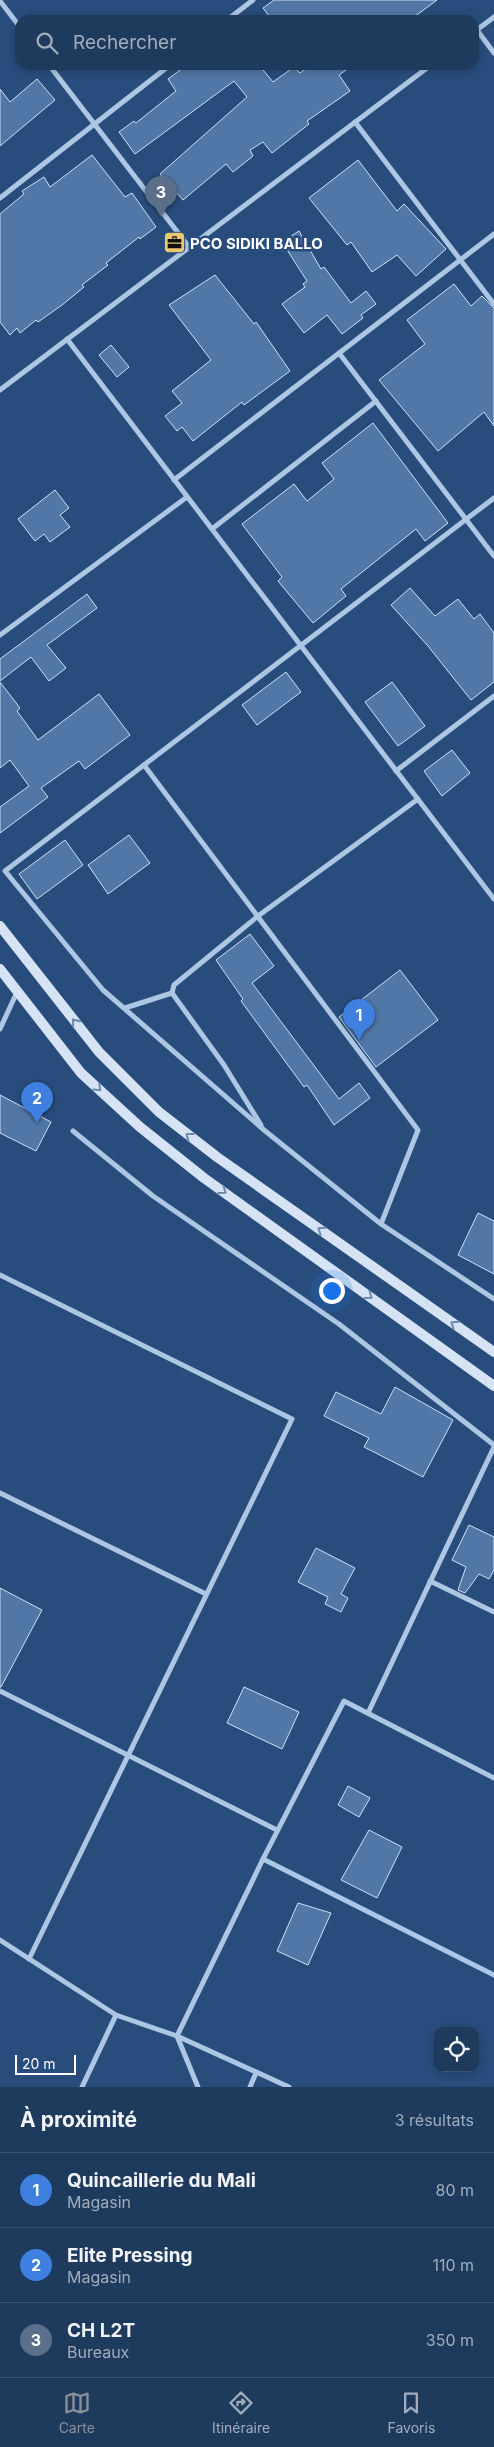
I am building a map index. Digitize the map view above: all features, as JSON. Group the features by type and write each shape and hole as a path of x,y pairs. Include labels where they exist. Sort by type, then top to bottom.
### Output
{"street":[{"path":"234,15 253,0"},
{"path":"0,1 15,20"},
{"path":"479,28 494,17"},
{"path":"479,36 494,53"},
{"path":"54,70 189,247"},
{"path":"0,198 164,70"},
{"path":"0,390 423,70"},
{"path":"355,122 494,304"},
{"path":"174,480 494,234"},
{"path":"67,339 494,899"},
{"path":"339,353 494,556"},
{"path":"212,529 376,401"},
{"path":"0,635 187,497"},
{"path":"494,498 5,871 103,990 264,1130 381,1224 494,1299"},
{"path":"396,771 494,696"},
{"path":"144,765 418,1130 381,1224"},
{"path":"264,1130 224,1065 172,993 174,984 258,916 418,799"},
{"path":"489,892 494,888"},
{"path":"0,926 99,1052 159,1112 217,1157 494,1352"},
{"path":"0,969 81,1073 140,1127 204,1178 494,1386"},
{"path":"0,1029 18,992"},
{"path":"125,1008 172,993"},
{"path":"73,1131 153,1196 339,1324 494,1446 368,1713"},
{"path":"0,1275 292,1418 29,1959"},
{"path":"0,1492 206,1594"},
{"path":"430,1580 494,1612"},
{"path":"0,1692 278,1830"},
{"path":"198,2087 177,2036 262,1859 344,1701 494,1778"},
{"path":"262,1859 494,1975"},
{"path":"0,1940 116,2015 177,2036 256,2074 289,2087"},
{"path":"82,2087 116,2015"},
{"path":"250,2087 256,2074"}],"building":[{"path":"274,0 437,0 417,15 268,15 263,8"},
{"path":"180,70 263,70 273,82 290,70 297,70 300,73 304,70 346,70 339,75 350,91 307,121 309,124 272,153 263,142 250,150 253,156 233,172 226,164 183,200 160,174 247,97 234,81 135,154 119,132 134,121 136,123 176,91 168,79"},
{"path":"37,79 55,100 0,146 0,89 10,102"},
{"path":"92,155 125,197 132,193 156,227 140,239 139,237 106,263 108,265 82,285 84,287 62,305 38,322 36,320 20,333 17,328 10,335 0,322 0,214 24,194 22,191 44,177 50,187"},
{"path":"358,160 397,211 404,204 446,249 416,276 397,255 372,272 351,242 347,245 309,198"},
{"path":"299,231 321,269 324,267 351,303 366,291 376,304 361,315 363,318 342,334 327,315 304,333 282,304 305,287 303,284 307,281 282,242"},
{"path":"215,275 254,324 256,322 290,371 244,405 242,402 193,441 182,427 177,431 165,416 182,403 172,391 211,360 169,305"},
{"path":"454,284 471,306 482,296 494,308 494,426 484,412 438,451 379,380 425,344 407,320"},
{"path":"111,345 129,367 117,377 99,355"},
{"path":"373,423 448,523 425,541 416,529 341,589 346,596 313,623 278,581 282,577 242,524 294,484 307,501 334,479 322,463"},
{"path":"55,490 69,508 60,515 70,527 50,542 44,534 35,541 18,519"},
{"path":"410,588 435,616 458,599 474,619 480,614 494,633 494,682 471,700 428,646 391,605"},
{"path":"87,594 97,608 47,645 66,668 49,681 31,657 0,681 0,659"},
{"path":"286,672 301,692 257,725 242,705"},
{"path":"0,682 20,708 17,711 38,740 99,694 130,735 85,769 79,761 41,788 48,797 0,833 0,807 29,786 10,760 0,768"},
{"path":"392,682 425,726 398,746 365,702"},
{"path":"452,750 470,773 442,796 424,771"},
{"path":"129,835 150,863 108,894 88,865"},
{"path":"65,840 83,865 37,899 19,874"},
{"path":"250,934 274,966 252,983 339,1099 359,1083 370,1098 334,1125 307,1085 304,1087 241,1001 243,999 216,960"},
{"path":"400,970 438,1020 376,1067 339,1017"},
{"path":"0,1095 51,1122 36,1151 0,1133"},
{"path":"478,1213 494,1221 494,1274 458,1255"},
{"path":"395,1387 453,1420 423,1477 364,1447 369,1438 324,1416 336,1392 381,1414"},
{"path":"469,1525 494,1537 494,1570 489,1579 479,1574 465,1593 458,1590 466,1567 452,1560"},
{"path":"316,1548 355,1568 341,1594 348,1598 341,1612 325,1604 328,1597 298,1582"},
{"path":"0,1588 42,1610 1,1687 0,1687"},
{"path":"244,1687 299,1712 282,1749 227,1723"},
{"path":"348,1786 370,1798 359,1817 338,1805"},
{"path":"369,1830 402,1847 377,1898 341,1880"},
{"path":"298,1903 331,1913 308,1965 277,1951"}],"place":[{"name":"CH L2T","path":"161,217"},
{"name":"PCO SIDIKI BALLO","path":"174,243"},
{"name":"Quincaillerie du Mali","path":"359,1040"},
{"name":"Elite Pressing","path":"37,1123"}]}
